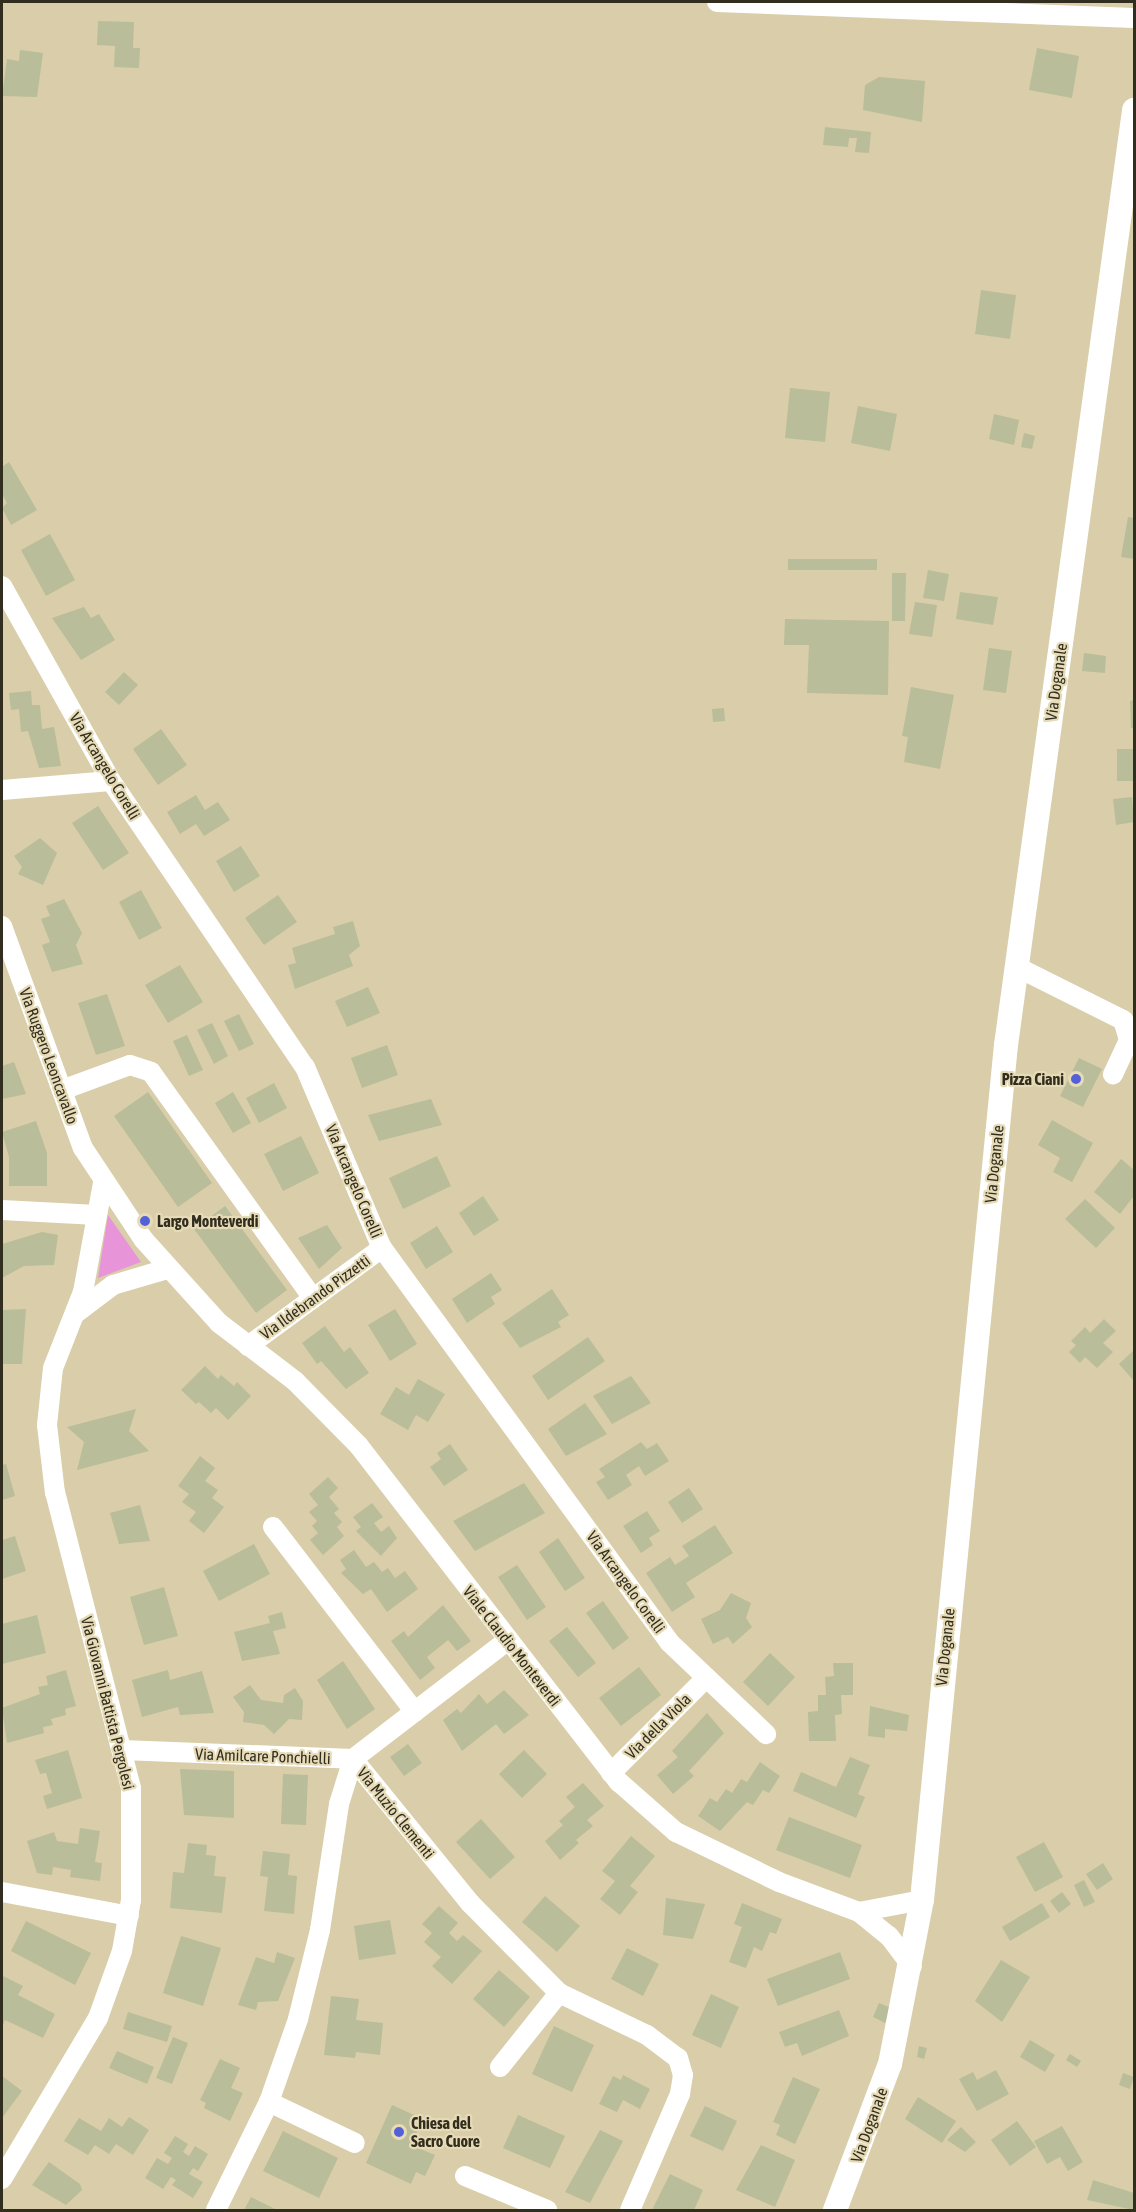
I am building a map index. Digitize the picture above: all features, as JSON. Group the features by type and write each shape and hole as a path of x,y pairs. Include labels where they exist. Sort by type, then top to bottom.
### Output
{"main road":[{"name":"Via Doganale","path":"835,2211 883,2088 912,1966 922,1900 1017,967 1134,110"}],"street":[{"path":"717,2 1134,18"},
{"name":"Via Arcangelo Corelli","path":"2,586 111,782 304,1067 382,1248 658,1628 705,1679 766,1734"},
{"path":"2,790 111,782"},
{"name":"Via Ruggero Leoncavallo","path":"2,926 83,1148 103,1183 167,1269"},
{"path":"1017,967 1123,1020 1128,1040 1113,1074"},
{"path":"62,1090 130,1065 151,1072 314,1298"},
{"name":"Via Giovanni Battista Pergolesi","path":"2,2179 98,2018 129,1916 134,1830 122,1750 50,1463 50,1380 76,1312 103,1183"},
{"path":"2,1210 97,1215"},
{"name":"Via Ildebrando Pizzetti","path":"248,1346 382,1248"},
{"path":"76,1312 113,1285 167,1269"},
{"name":"Viale Claudio Monteverdi","path":"167,1269 248,1346 308,1393 359,1446 611,1773 649,1811 689,1840 859,1912 889,1936"},
{"path":"273,1527 415,1712"},
{"name":"Via Amilcare Ponchielli","path":"122,1750 353,1759 508,1640"},
{"name":"Via della Viola","path":"611,1773 705,1679"},
{"name":"Via Muzio Clementi","path":"353,1759 470,1904 559,1993 647,2035 675,2054 682,2069 680,2094 630,2211"},
{"name":"Via Muzio Clementi","path":"216,2211 269,2102 311,1970 339,1804 353,1759"},
{"path":"2,1892 129,1916"},
{"path":"859,1912 922,1900"},
{"path":"889,1936 915,1942"},
{"path":"889,1936 912,1966"},
{"path":"500,2067 559,1993"},
{"path":"269,2102 355,2143"},
{"path":"465,2176 547,2211"}],"shaded area":[{"path":"108,1215 141,1262 98,1278"}],"building":[{"path":"98,21 134,22 133,48 140,48 139,68 114,67 115,46 97,45"},
{"path":"1037,48 1079,56 1072,98 1029,90"},
{"path":"20,50 43,53 37,97 2,96 7,59 19,61"},
{"path":"879,77 925,81 922,122 863,110 865,85"},
{"path":"825,127 871,132 869,153 855,152 857,138 849,138 848,147 823,145"},
{"path":"981,290 1016,295 1010,339 975,334"},
{"path":"790,388 830,392 825,442 785,438"},
{"path":"858,406 897,414 890,451 851,443"},
{"path":"994,414 1019,420 1014,445 989,439"},
{"path":"1024,433 1035,436 1032,449 1021,447"},
{"path":"9,462 37,510 11,525 2,508 7,503 2,494 2,467"},
{"path":"1128,517 1134,518 1134,559 1121,557"},
{"path":"50,534 75,580 46,596 21,550"},
{"path":"788,559 877,559 877,570 788,570"},
{"path":"928,570 949,574 944,601 923,598"},
{"path":"892,573 906,573 905,621 892,621"},
{"path":"960,592 998,597 993,625 956,619"},
{"path":"915,602 937,605 932,637 909,634"},
{"path":"84,607 91,618 99,614 115,640 81,660 52,618"},
{"path":"785,619 889,621 888,695 807,693 809,645 784,645"},
{"path":"989,648 1012,651 1006,693 983,690"},
{"path":"1084,653 1106,656 1105,673 1082,671"},
{"path":"124,672 138,685 119,705 105,692"},
{"path":"911,687 954,695 940,769 904,762 908,737 902,736"},
{"path":"31,691 32,705 40,705 42,729 54,727 61,766 39,768 28,731 21,732 19,709 11,710 9,693"},
{"path":"1134,700 1134,728 1131,728 1130,701"},
{"path":"724,708 725,721 713,722 712,709"},
{"path":"161,729 187,765 158,785 133,749"},
{"path":"1117,749 1134,749 1134,781 1117,781"},
{"path":"196,795 205,810 218,802 230,820 204,836 196,824 180,834 167,812"},
{"path":"1132,797 1134,822 1116,825 1113,799"},
{"path":"98,806 129,853 103,870 72,823"},
{"path":"40,838 57,853 43,885 18,874 22,867 14,856"},
{"path":"241,846 260,876 234,892 216,861"},
{"path":"141,890 162,928 139,940 119,902"},
{"path":"278,895 297,922 264,945 245,918"},
{"path":"64,899 82,933 76,945 83,964 52,972 42,945 50,942 41,919 50,916 46,906"},
{"path":"353,921 360,946 349,955 353,966 295,989 288,965 296,963 292,948 335,934 333,927"},
{"path":"180,965 203,1002 168,1023 145,985"},
{"path":"368,987 380,1013 347,1027 335,1001"},
{"path":"107,994 125,1046 96,1055 78,1003"},
{"path":"239,1014 254,1044 239,1051 224,1021"},
{"path":"212,1023 228,1056 214,1064 197,1030"},
{"path":"187,1035 203,1070 189,1076 173,1041"},
{"path":"387,1045 398,1075 362,1088 351,1058"},
{"path":"1079,1058 1102,1069 1083,1107 1060,1096"},
{"path":"14,1062 26,1094 2,1099 2,1066"},
{"path":"274,1083 287,1108 259,1123 246,1098"},
{"path":"148,1092 212,1183 178,1207 114,1116"},
{"path":"233,1092 251,1123 233,1133 215,1103"},
{"path":"431,1099 442,1125 379,1141 368,1115"},
{"path":"1052,1120 1093,1143 1072,1182 1053,1172 1060,1158 1038,1145"},
{"path":"36,1121 47,1153 47,1186 9,1186 9,1157 2,1132"},
{"path":"301,1136 319,1173 283,1191 264,1154"},
{"path":"437,1156 451,1186 403,1209 389,1178"},
{"path":"1121,1159 1134,1170 1134,1196 1120,1214 1094,1192"},
{"path":"483,1196 499,1220 474,1236 459,1213"},
{"path":"1085,1199 1115,1228 1096,1248 1065,1219"},
{"path":"225,1206 287,1290 256,1313 194,1229"},
{"path":"327,1225 342,1248 319,1269 298,1238"},
{"path":"437,1226 453,1252 426,1269 410,1243"},
{"path":"42,1232 58,1235 54,1265 24,1266 2,1278 2,1244"},
{"path":"491,1273 502,1290 491,1297 495,1304 467,1323 452,1299"},
{"path":"552,1289 569,1315 558,1322 561,1327 520,1348 502,1323"},
{"path":"26,1309 22,1364 2,1364 2,1310"},
{"path":"395,1309 417,1344 390,1361 368,1325"},
{"path":"1104,1319 1116,1331 1103,1343 1113,1352 1097,1368 1085,1357 1080,1363 1069,1352 1076,1345 1071,1341 1085,1327 1090,1333"},
{"path":"325,1326 344,1352 350,1347 369,1373 346,1389 321,1361 317,1364 302,1343"},
{"path":"588,1337 605,1361 548,1400 532,1376"},
{"path":"1134,1350 1134,1381 1119,1364"},
{"path":"205,1366 218,1379 221,1375 234,1386 237,1382 251,1396 228,1420 216,1408 211,1413 199,1402 196,1404 181,1390"},
{"path":"631,1376 651,1403 612,1424 593,1396"},
{"path":"418,1379 445,1394 428,1422 416,1415 408,1430 380,1414 396,1387 409,1395"},
{"path":"585,1403 607,1434 566,1456 548,1429"},
{"path":"136,1409 129,1431 149,1451 77,1470 84,1442 67,1427"},
{"path":"641,1442 647,1449 657,1443 669,1461 645,1476 639,1466 626,1475 632,1485 608,1500 596,1482 605,1477 599,1469"},
{"path":"450,1444 468,1470 444,1486 430,1467 441,1459 437,1453"},
{"path":"200,1456 215,1468 205,1481 218,1490 212,1498 224,1507 204,1533 189,1521 196,1512 182,1502 189,1494 178,1486"},
{"path":"6,1464 15,1496 2,1500 2,1465"},
{"path":"328,1477 338,1488 329,1497 339,1509 334,1513 342,1522 337,1527 344,1536 323,1555 310,1540 318,1533 312,1526 317,1521 309,1512 318,1505 309,1494"},
{"path":"524,1483 545,1513 475,1551 453,1521"},
{"path":"689,1488 703,1509 682,1523 668,1502"},
{"path":"372,1503 383,1517 374,1523 381,1532 389,1526 397,1538 381,1556 356,1531 361,1527 353,1517"},
{"path":"140,1505 150,1541 119,1544 110,1513"},
{"path":"647,1511 660,1531 649,1538 653,1545 641,1553 623,1526"},
{"path":"715,1525 733,1553 686,1583 695,1597 672,1612 646,1573 670,1557 675,1565 689,1556 682,1546"},
{"path":"15,1536 26,1571 2,1579 2,1540"},
{"path":"558,1538 585,1578 565,1591 539,1552"},
{"path":"254,1544 270,1574 219,1601 203,1571"},
{"path":"354,1550 366,1567 374,1562 382,1572 388,1568 395,1578 405,1571 418,1589 387,1612 371,1589 363,1594 341,1573 346,1569 340,1560"},
{"path":"517,1565 546,1607 527,1620 498,1577"},
{"path":"164,1587 178,1636 144,1645 130,1597"},
{"path":"731,1593 751,1603 746,1618 752,1627 733,1644 728,1637 713,1644 701,1619 720,1610"},
{"path":"603,1601 629,1638 613,1650 586,1613"},
{"path":"443,1605 471,1641 457,1651 448,1640 427,1657 435,1668 420,1680 391,1641 404,1631 408,1637"},
{"path":"282,1612 286,1628 273,1631 280,1654 242,1661 234,1632 270,1623 268,1616"},
{"path":"37,1615 46,1653 2,1664 2,1624"},
{"path":"567,1627 596,1663 578,1677 549,1641"},
{"path":"770,1653 795,1677 768,1706 743,1682"},
{"path":"343,1661 375,1709 347,1729 317,1680"},
{"path":"833,1663 853,1663 853,1695 841,1695 842,1714 835,1715 836,1741 809,1741 808,1712 818,1711 818,1695 826,1695 825,1677 834,1676"},
{"path":"639,1667 661,1695 621,1726 599,1698"},
{"path":"66,1670 76,1706 65,1709 66,1715 51,1719 53,1725 43,1727 44,1733 7,1743 2,1708 40,1694 38,1687 48,1685 46,1676"},
{"path":"168,1670 170,1680 202,1671 214,1713 180,1715 178,1707 142,1717 132,1680"},
{"path":"250,1685 261,1700 283,1703 284,1695 295,1688 303,1701 302,1720 289,1719 274,1734 264,1725 243,1722 244,1712 233,1697"},
{"path":"504,1690 529,1715 504,1734 496,1724 462,1751 443,1720 457,1709 461,1713 479,1694 487,1704"},
{"path":"870,1706 909,1715 907,1731 885,1729 885,1738 868,1736"},
{"path":"707,1713 724,1733 689,1771 694,1776 673,1794 657,1775 678,1757 672,1751"},
{"path":"408,1744 422,1763 404,1776 390,1757"},
{"path":"68,1750 82,1798 47,1809 43,1796 52,1793 46,1773 40,1774 35,1760"},
{"path":"524,1750 547,1774 522,1798 499,1774"},
{"path":"850,1757 870,1765 858,1794 865,1797 856,1818 793,1791 801,1772 836,1787"},
{"path":"760,1762 780,1776 769,1793 763,1790 753,1805 747,1802 720,1831 698,1816 710,1798 717,1802 726,1789 732,1793 741,1779 747,1782"},
{"path":"180,1769 234,1771 234,1818 184,1815"},
{"path":"283,1774 308,1775 306,1825 281,1824"},
{"path":"583,1783 604,1806 587,1820 593,1826 576,1840 579,1843 560,1860 545,1841 563,1825 559,1821 575,1807 566,1797"},
{"path":"789,1817 862,1845 850,1878 776,1850"},
{"path":"481,1819 515,1857 490,1879 456,1842"},
{"path":"80,1828 100,1831 95,1862 102,1863 100,1881 70,1877 71,1870 53,1867 52,1875 37,1873 27,1841 54,1832 57,1841 78,1844"},
{"path":"631,1836 655,1856 630,1886 638,1892 620,1915 600,1899 615,1881 602,1871"},
{"path":"1044,1842 1063,1877 1035,1892 1016,1857"},
{"path":"188,1843 207,1845 206,1855 216,1856 214,1876 226,1877 222,1913 170,1908 173,1872 184,1873"},
{"path":"263,1851 290,1854 288,1875 297,1876 294,1914 264,1911 268,1877 260,1876"},
{"path":"1103,1863 1113,1879 1097,1890 1086,1874"},
{"path":"1084,1880 1095,1902 1084,1907 1074,1885"},
{"path":"1062,1892 1071,1904 1059,1913 1050,1901"},
{"path":"545,1896 580,1926 557,1952 522,1922"},
{"path":"666,1898 705,1904 693,1939 663,1935"},
{"path":"742,1903 782,1919 776,1934 770,1932 762,1951 754,1947 746,1968 729,1962 742,1927 734,1924"},
{"path":"1042,1903 1050,1917 1010,1941 1002,1927"},
{"path":"439,1906 458,1923 449,1933 457,1941 463,1935 482,1951 452,1984 432,1966 441,1957 424,1942 432,1933 422,1924"},
{"path":"390,1920 396,1954 359,1960 354,1926"},
{"path":"26,1921 91,1953 75,1985 11,1951"},
{"path":"181,1936 221,1948 203,2006 163,1993"},
{"path":"627,1948 659,1964 643,1996 611,1979"},
{"path":"277,1952 295,1958 278,2001 258,2002 256,2010 238,2005 256,1957 274,1963"},
{"path":"840,1952 850,1979 778,2006 767,1979"},
{"path":"1001,1960 1030,1977 1002,2022 975,2001"},
{"path":"499,1970 530,1997 504,2027 473,1999"},
{"path":"3,1976 23,1986 18,1995 55,2014 43,2038 5,2020 2,2027"},
{"path":"711,1994 739,2007 721,2048 692,2035"},
{"path":"331,1996 359,1999 356,2020 383,2023 380,2055 356,2052 355,2058 324,2055"},
{"path":"879,2003 891,2008 885,2023 873,2017"},
{"path":"839,2010 849,2036 802,2056 797,2043 785,2047 779,2032"},
{"path":"128,2012 172,2026 167,2042 123,2029"},
{"path":"554,2026 594,2045 572,2092 532,2074"},
{"path":"173,2037 188,2043 172,2084 156,2078"},
{"path":"1030,2040 1055,2055 1045,2072 1020,2057"},
{"path":"919,2046 927,2048 924,2059 917,2057"},
{"path":"117,2051 154,2067 147,2084 109,2068"},
{"path":"1070,2054 1081,2061 1077,2067 1066,2060"},
{"path":"220,2059 240,2068 231,2088 243,2093 230,2121 204,2108 206,2103 200,2100"},
{"path":"996,2070 1009,2094 977,2111 959,2079 973,2072 977,2080"},
{"path":"1123,2073 1134,2077 1130,2089 1119,2085"},
{"path":"623,2075 650,2089 640,2109 623,2100 617,2112 599,2104 613,2076 621,2080"},
{"path":"2,2076 22,2091 2,2118"},
{"path":"793,2077 820,2089 795,2144 776,2135 780,2125 773,2122"},
{"path":"918,2097 956,2121 942,2143 905,2119"},
{"name":"Chiesa del Sacro Cuore","path":"392,2105 423,2119 411,2145 435,2155 425,2176 416,2172 411,2184 366,2163"},
{"path":"705,2106 737,2121 723,2151 690,2136"},
{"path":"518,2115 565,2136 550,2168 503,2148"},
{"path":"129,2117 149,2130 133,2155 116,2144 109,2154 95,2145 88,2155 64,2141 79,2118 101,2131 109,2118 122,2127"},
{"path":"1017,2121 1036,2147 1010,2166 991,2140"},
{"path":"1062,2126 1083,2162 1068,2171 1060,2157 1047,2164 1034,2141"},
{"path":"961,2127 976,2142 965,2152 947,2140"},
{"path":"600,2130 623,2141 590,2203 565,2192"},
{"path":"283,2131 338,2158 319,2198 263,2171"},
{"path":"175,2136 188,2144 183,2152 189,2156 195,2146 208,2154 198,2171 193,2168 189,2174 203,2182 193,2198 172,2185 176,2180 171,2177 163,2189 145,2178 157,2158 168,2164 172,2158 164,2153"},
{"path":"761,2145 795,2160 775,2207 736,2190"},
{"path":"49,2162 80,2184 82,2190 66,2205 32,2185"},
{"path":"670,2174 703,2190 694,2210 652,2210"},
{"path":"1093,2180 1134,2193 1134,2210 1087,2200"},
{"path":"251,2197 277,2210 244,2210"}],"place":[{"name":"Pizza Ciani","path":"1076,1079"},
{"name":"Largo Monteverdi","path":"145,1221"},
{"name":"Chiesa del Sacro Cuore","path":"399,2132"}]}
